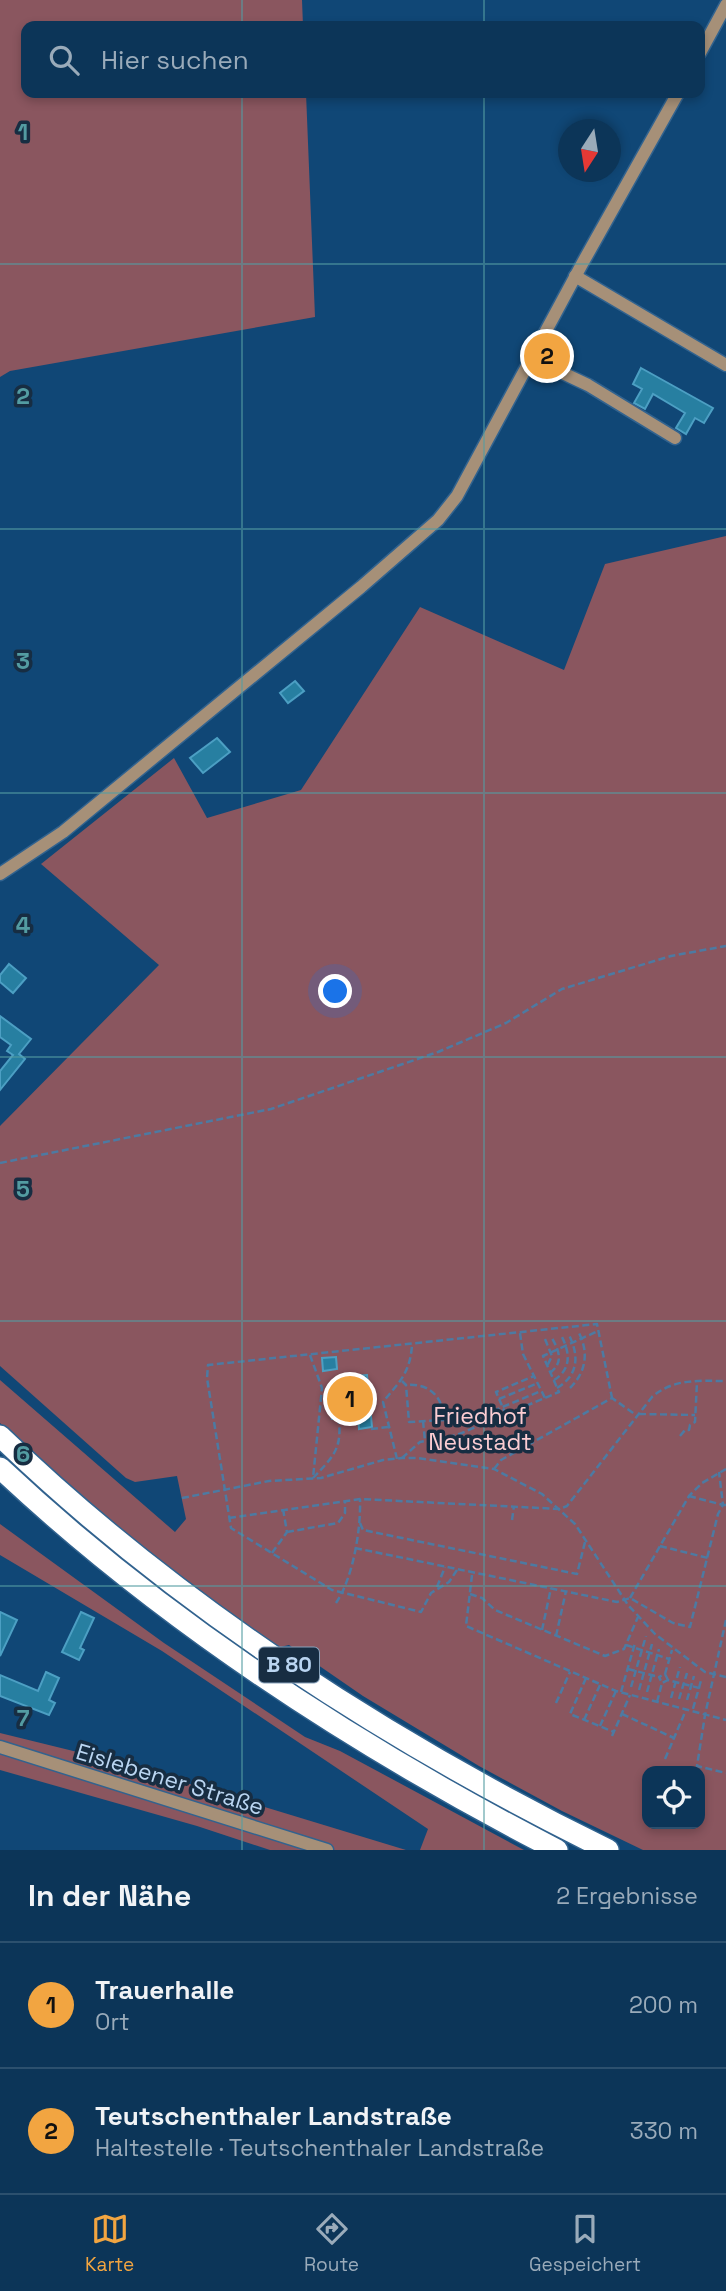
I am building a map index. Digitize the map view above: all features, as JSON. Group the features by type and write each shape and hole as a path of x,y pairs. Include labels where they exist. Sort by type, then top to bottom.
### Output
{"highway":[{"name":"B 80","path":"0,1436 91,1520 266,1651 379,1724 488,1788 608,1850"},
{"name":"B 80","path":"0,1468 85,1543 243,1662 371,1746 479,1810 557,1850"},
{"path":"0,1483 85,1543"}],"street":[{"path":"705,44 726,5"},
{"path":"0,874 63,832 361,587 438,520 457,496 575,276 675,98"},
{"path":"575,276 726,365"},
{"path":"531,358 587,386 675,438"},
{"name":"Eislebener Straße","path":"0,1747 327,1850"}],"path":[{"path":"0,1163 271,1109 438,1052 506,1023 562,989 671,956 726,946"},
{"path":"457,1570 449,1581 427,1599 421,1612 332,1590 231,1528 207,1378 208,1365 597,1324 612,1398 638,1415 695,1415"},
{"path":"402,1458 420,1442 457,1436 559,1392 543,1356 598,1331"},
{"path":"520,1333 523,1353 545,1398"},
{"path":"570,1388 584,1367 585,1350 579,1333"},
{"path":"554,1381 567,1366 569,1356 561,1335"},
{"path":"557,1388 568,1380 575,1369 576,1355 569,1335"},
{"path":"550,1373 559,1363 558,1349 552,1338"},
{"path":"545,1339 552,1352 552,1359 547,1366"},
{"path":"397,1459 383,1402 402,1381 410,1364 412,1345"},
{"path":"310,1354 322,1388 313,1478"},
{"path":"506,1415 496,1392 534,1376"},
{"path":"402,1381 406,1385 426,1387 436,1395 443,1406 444,1420 409,1422 406,1385"},
{"path":"680,1436 685,1430 690,1430 690,1425 695,1422 697,1381"},
{"path":"229,1518 360,1499 560,1509 567,1506 652,1397 667,1385 726,1381"},
{"path":"499,1399 538,1383"},
{"path":"493,1411 541,1391"},
{"path":"494,1469 501,1460 612,1398"},
{"path":"313,1478 336,1451 340,1440 339,1420 358,1420"},
{"path":"423,1421 425,1441"},
{"path":"370,1429 388,1427"},
{"path":"182,1498 223,1488 313,1478 402,1458 431,1459 494,1469 529,1486 575,1524 624,1600 672,1649 705,1672 726,1677"},
{"path":"355,1548 472,1573 617,1601 624,1600 630,1598 689,1496 702,1483 726,1469"},
{"path":"630,1598 673,1623 690,1627 718,1514 725,1505 719,1472"},
{"path":"689,1496 725,1505"},
{"path":"336,1603 343,1593 355,1548 360,1523 360,1499"},
{"path":"272,1553 287,1532 338,1523 345,1513 345,1501"},
{"path":"512,1520 514,1506"},
{"path":"283,1509 287,1532"},
{"path":"360,1523 363,1530 577,1574 585,1540"},
{"path":"660,1546 708,1558"},
{"path":"435,1590 445,1567"},
{"path":"472,1573 466,1626 618,1691 726,1720"},
{"path":"542,1630 551,1588"},
{"path":"556,1636 566,1591"},
{"path":"470,1594 482,1598 495,1610 605,1656 621,1652 638,1617"},
{"path":"726,1620 713,1674 697,1766 726,1773"},
{"path":"631,1687 646,1636"},
{"path":"599,1727 628,1669 635,1643"},
{"path":"639,1690 652,1644"},
{"path":"626,1645 669,1659"},
{"path":"647,1692 659,1648"},
{"path":"668,1680 665,1674 672,1649"},
{"path":"671,1698 680,1667"},
{"path":"628,1669 659,1677 665,1674"},
{"path":"556,1703 570,1672"},
{"path":"679,1699 687,1673"},
{"path":"687,1700 694,1676"},
{"path":"657,1702 662,1683 659,1677"},
{"path":"586,1678 570,1714 613,1734 630,1695"},
{"path":"662,1683 668,1680 699,1688"},
{"path":"692,1712 701,1680"},
{"path":"584,1720 601,1684"},
{"path":"665,1759 685,1710"},
{"path":"622,1714 674,1738"}],"green space":[{"path":"0,0 302,0 303,21 21,21 21,98 306,98 315,317 10,371 0,377"},
{"name":"Friedhof Neustadt","path":"726,536 726,1850 643,1850 562,1811 479,1766 363,1696 289,1645 276,1648 119,1529 0,1423 0,1380 175,1532 186,1519 177,1476 135,1482 126,1478 0,1366 0,1126 159,965 41,864 174,758 207,818 301,790 420,607 564,670 605,564"},
{"path":"0,1524 164,1643 305,1737 340,1751 524,1850 420,1850 428,1829 162,1651 0,1555"},
{"path":"0,1733 114,1761 406,1850 270,1850 197,1826 0,1770"}],"building":[{"path":"641,368 713,408 704,423 695,418 686,434 676,428 685,413 675,407 653,394 645,409 634,403 642,389 633,384"},
{"path":"295,681 304,691 288,703 280,693"},
{"path":"217,738 230,752 203,773 190,758"},
{"path":"9,964 26,978 13,993 0,982 0,975"},
{"path":"0,1016 31,1039 19,1054 25,1059 0,1090 0,1071 13,1055 7,1051 11,1045 0,1037"},
{"path":"336,1357 337,1369 323,1371 322,1358"},
{"path":"367,1375 372,1427 359,1429 358,1417 332,1419 329,1391 343,1390 342,1377"},
{"path":"0,1612 17,1620 0,1656"},
{"path":"81,1612 94,1618 80,1648 84,1650 79,1660 62,1652"},
{"path":"46,1672 59,1678 49,1700 55,1703 49,1715 0,1696 0,1675 38,1691"}],"place":[{"name":"Teutschenthaler Landstraße","path":"547,356"},
{"name":"Trauerhalle","path":"350,1399"}]}
